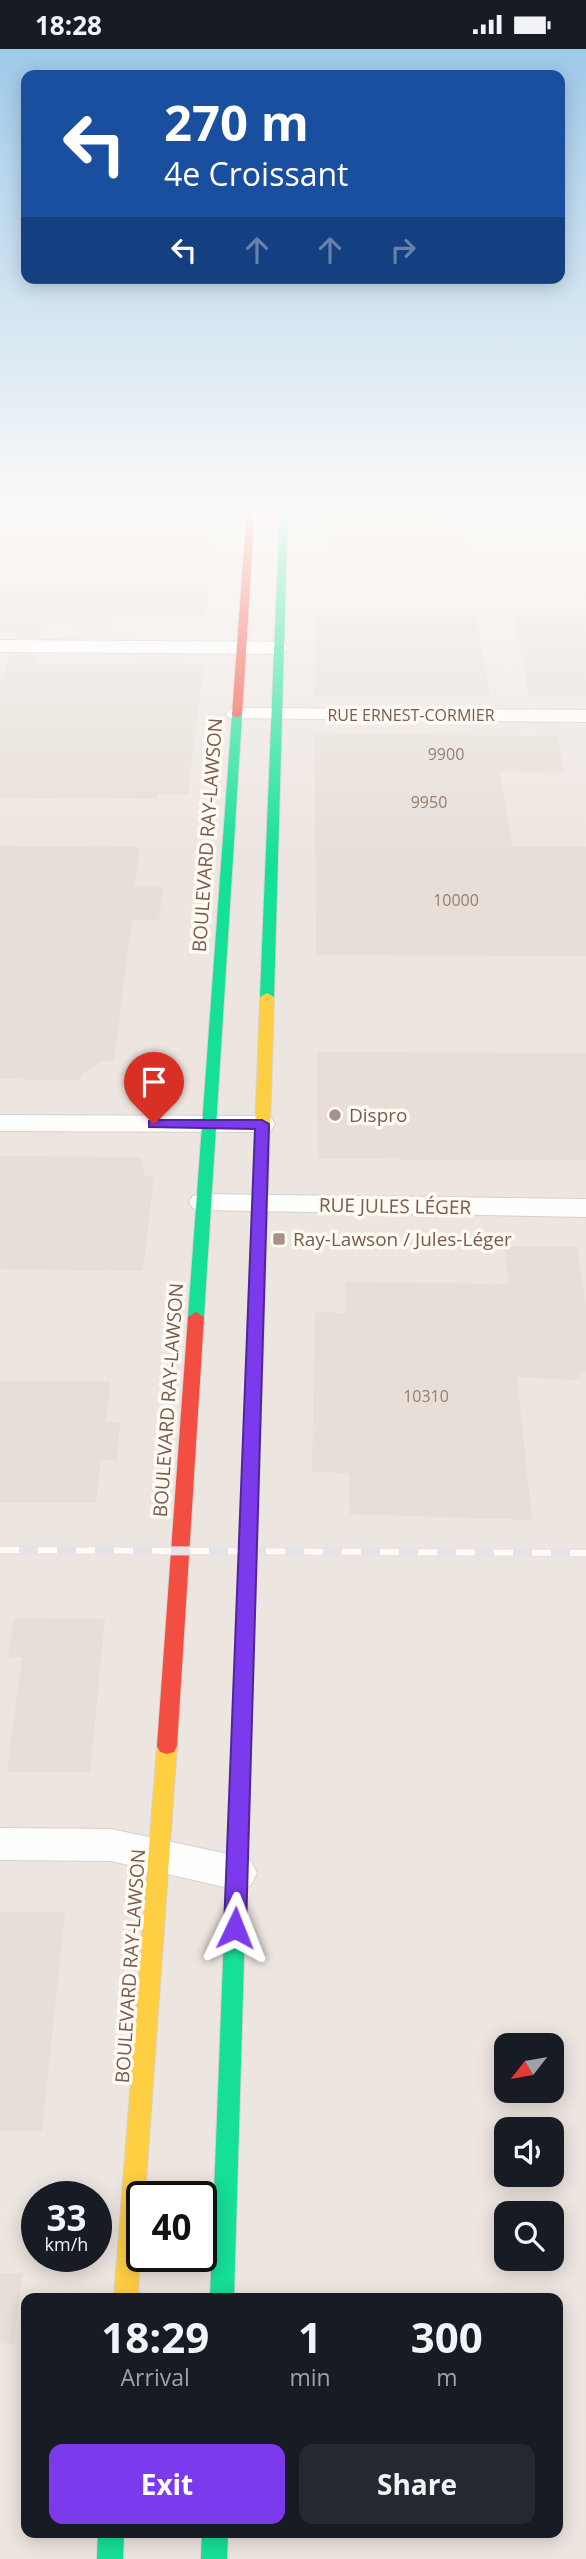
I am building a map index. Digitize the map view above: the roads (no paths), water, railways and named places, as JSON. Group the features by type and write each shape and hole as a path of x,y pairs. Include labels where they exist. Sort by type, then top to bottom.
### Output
{"street":[{"name":"BOULEVARD RAY-LAWSON","path":"126,2293 160,1856 243,623"},
{"path":"222,2293 281,623"},
{"path":"0,646 280,648"},
{"name":"RUE ERNEST-CORMIER","path":"236,714 586,716"},
{"path":"0,1123 262,1124"},
{"name":"RUE JULES LÉGER","path":"203,1202 586,1208"},
{"path":"0,1844 111,1845 237,1873"},
{"path":"110,2559 111,2538"},
{"path":"214,2559 215,2538"}],"railway":[{"path":"0,1550 586,1553"}],"place":[{"name":"Dispro","path":"335,1115"},
{"name":"Ray-Lawson / Jules-Léger","path":"279,1239"}]}
